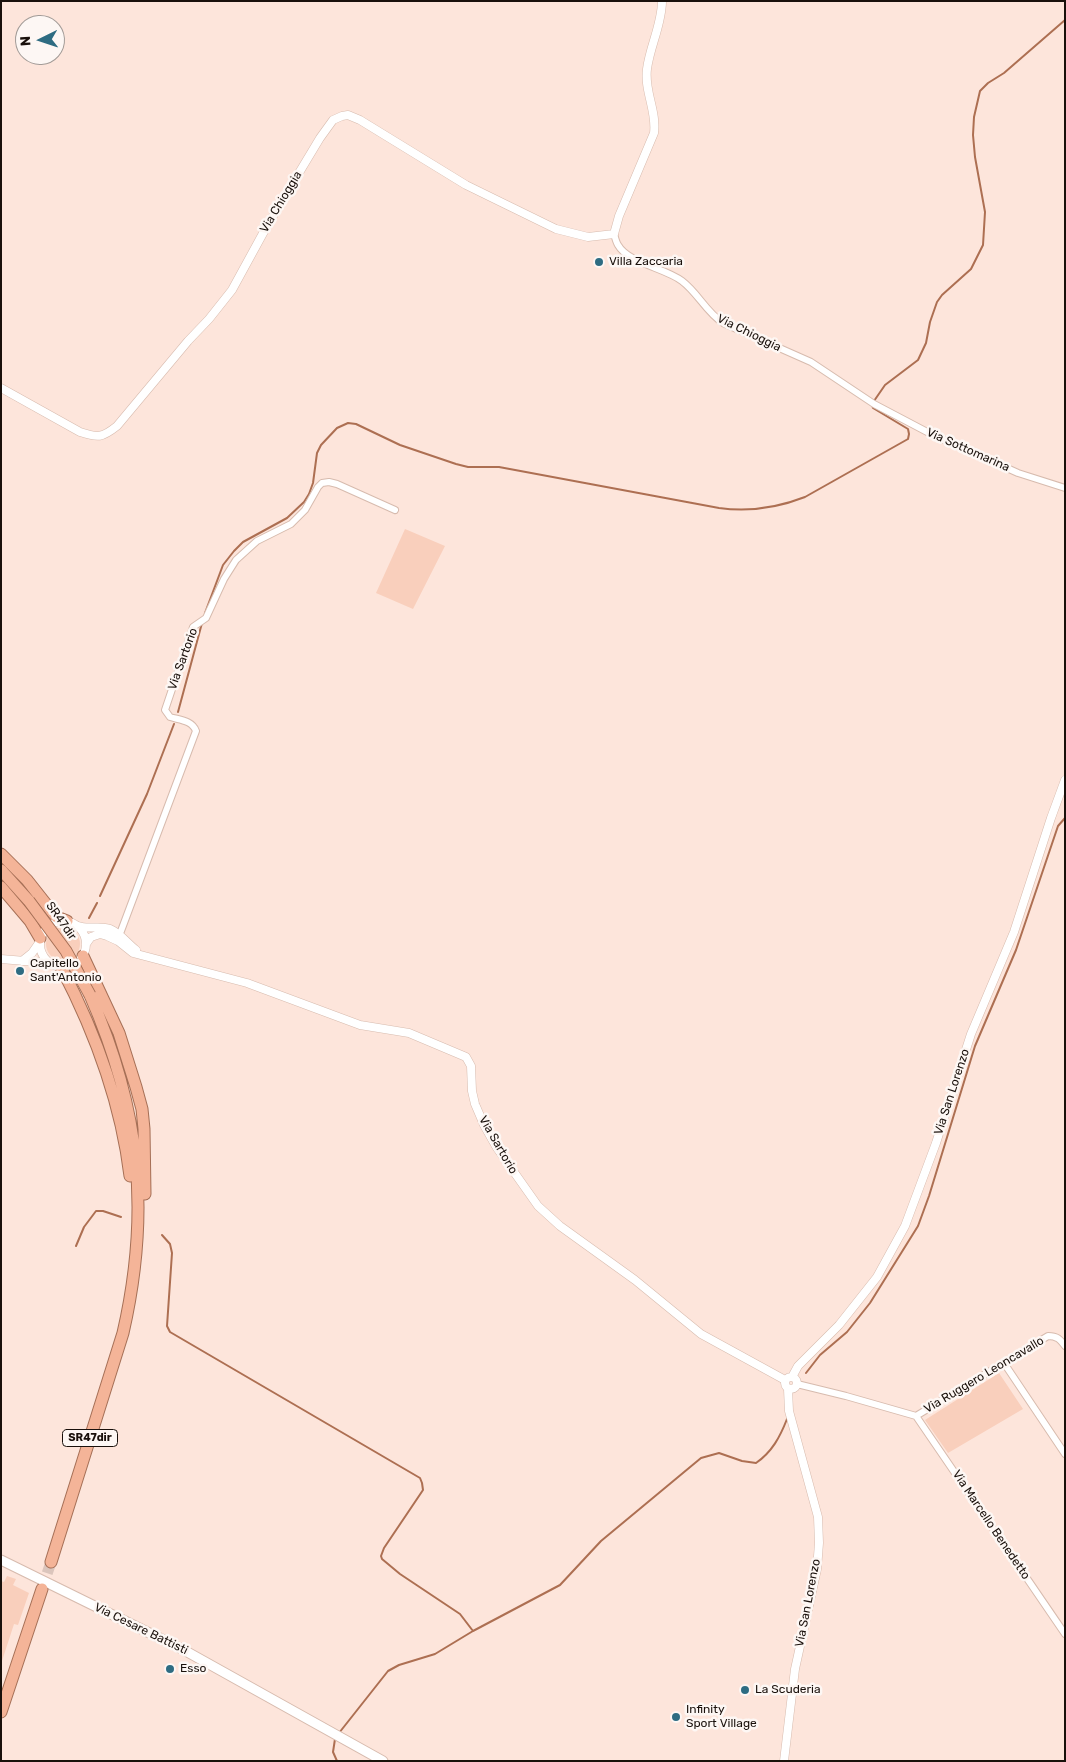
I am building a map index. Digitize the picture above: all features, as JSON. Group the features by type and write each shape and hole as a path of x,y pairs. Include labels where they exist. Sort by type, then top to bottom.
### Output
{"highway":[{"path":"1,854 27,880 57,917 72,923"},
{"name":"SR47dir","path":"1,870 30,901 66,951 90,995 112,1049 127,1100 132,1126 138,1200 136,1265 129,1304 118,1348 51,1562"},
{"path":"1,888 30,921 40,941"},
{"path":"83,956 118,1032 130,1065 142,1109 145,1149 145,1218 136,1265"},
{"path":"60,968 94,1036 114,1098 129,1165 136,1265"},
{"path":"1,1712 42,1589"}],"main road":[{"name":"Via Cesare Battisti","path":"2,1561 182,1649 384,1761"}],"street":[{"path":"614,234 619,216 654,133 656,122 646,85 647,69 660,19 662,1"},
{"name":"Via Chioggia","path":"1,388 80,432 94,436 106,435 116,426 209,319 232,290 267,226 320,138 333,120 348,115 360,120 466,185 556,229 588,237 614,234 618,245 628,256 669,273 684,282 710,314 723,323 811,362 871,402"},
{"name":"Via Sottomarina","path":"871,402 931,434 991,462 1045,483 1065,488"},
{"name":"Via Sartorio","path":"117,937 196,730 194,725 189,722 170,717 166,710 193,627 206,618 224,579 236,560 256,541 291,524 305,510 322,483 337,484 394,510"},
{"name":"Via San Lorenzo","path":"789,1379 798,1366 839,1325 877,1277 905,1226 936,1143 971,1034 1014,932 1065,780"},
{"path":"22,961 32,953 47,927 53,923 72,923 84,934 86,944"},
{"name":"Via Sartorio","path":"72,923 85,928 109,929 145,957 247,983 360,1024 409,1033 466,1057 471,1066 472,1091 475,1104 484,1126 497,1148 538,1206 560,1226 635,1280 701,1334 789,1379"},
{"path":"1,960 49,963 60,968 73,965 83,956 86,944 91,937 100,934 117,937"},
{"path":"40,941 42,954 49,963"},
{"name":"Via Ruggero Leoncavallo","path":"797,1384 916,1416 1048,1336 1055,1336 1065,1346"},
{"path":"1004,1363 1065,1454"},
{"path":"789,1379 796,1381 797,1384 793,1389 788,1389 785,1386 789,1379"},
{"name":"Via San Lorenzo","path":"784,1761 795,1669 817,1569 819,1543 818,1518 789,1411 788,1389"},
{"name":"Via Marcello Benedetto","path":"916,1416 1065,1634"}],"shaded area":[{"path":"405,529 445,546 413,609 376,593"},
{"path":"63,927 70,928 75,932 79,937 79,951 75,956 70,960 63,961 56,960 51,956 47,951 46,944 47,937 51,932 56,928"},
{"path":"999,1373 1023,1409 948,1453 925,1420"},
{"path":"7,1576 16,1579 13,1585 29,1593 18,1625 14,1624 1,1664 1,1581 4,1582"}],"waterway":[{"path":"874,401 885,385 918,360 926,343 930,322 937,302 942,295 971,269 983,245 985,212 973,135 974,117 980,91 988,83 1004,73 1065,20"},
{"path":"205,613 223,565 243,542 287,518 304,502 313,483 317,453 321,445 337,428 348,423 356,424 400,445 468,467 499,467 719,508 752,509 784,504 805,497 908,439 908,429 873,408 872,405"},
{"path":"178,712 202,623"},
{"path":"100,896 147,794 174,724"},
{"path":"806,1373 820,1355 847,1332 870,1303 918,1226 975,1046 1016,950 1058,826 1065,818"},
{"path":"89,918 97,903"},
{"path":"76,1246 84,1227 96,1211 103,1211 121,1217"},
{"path":"162,1235 170,1244 172,1253 167,1326 170,1332 420,1478 423,1490 384,1548 381,1556 382,1559 400,1574 460,1614 473,1631"},
{"path":"339,1733 388,1671 399,1665 435,1654 473,1631 560,1585 601,1541 701,1458 719,1453 742,1461 756,1463 775,1444 787,1419"},
{"path":"335,1739 333,1752 337,1761"}],"tunnel":[{"path":"42,1589 51,1562"}],"place":[{"name":"Villa Zaccaria","path":"599,262"},
{"name":"Capitello Sant'Antonio","path":"20,971"},
{"name":"Esso","path":"170,1669"},
{"name":"La Scuderia","path":"745,1690"},
{"name":"Infinity Sport Village","path":"676,1717"}]}
